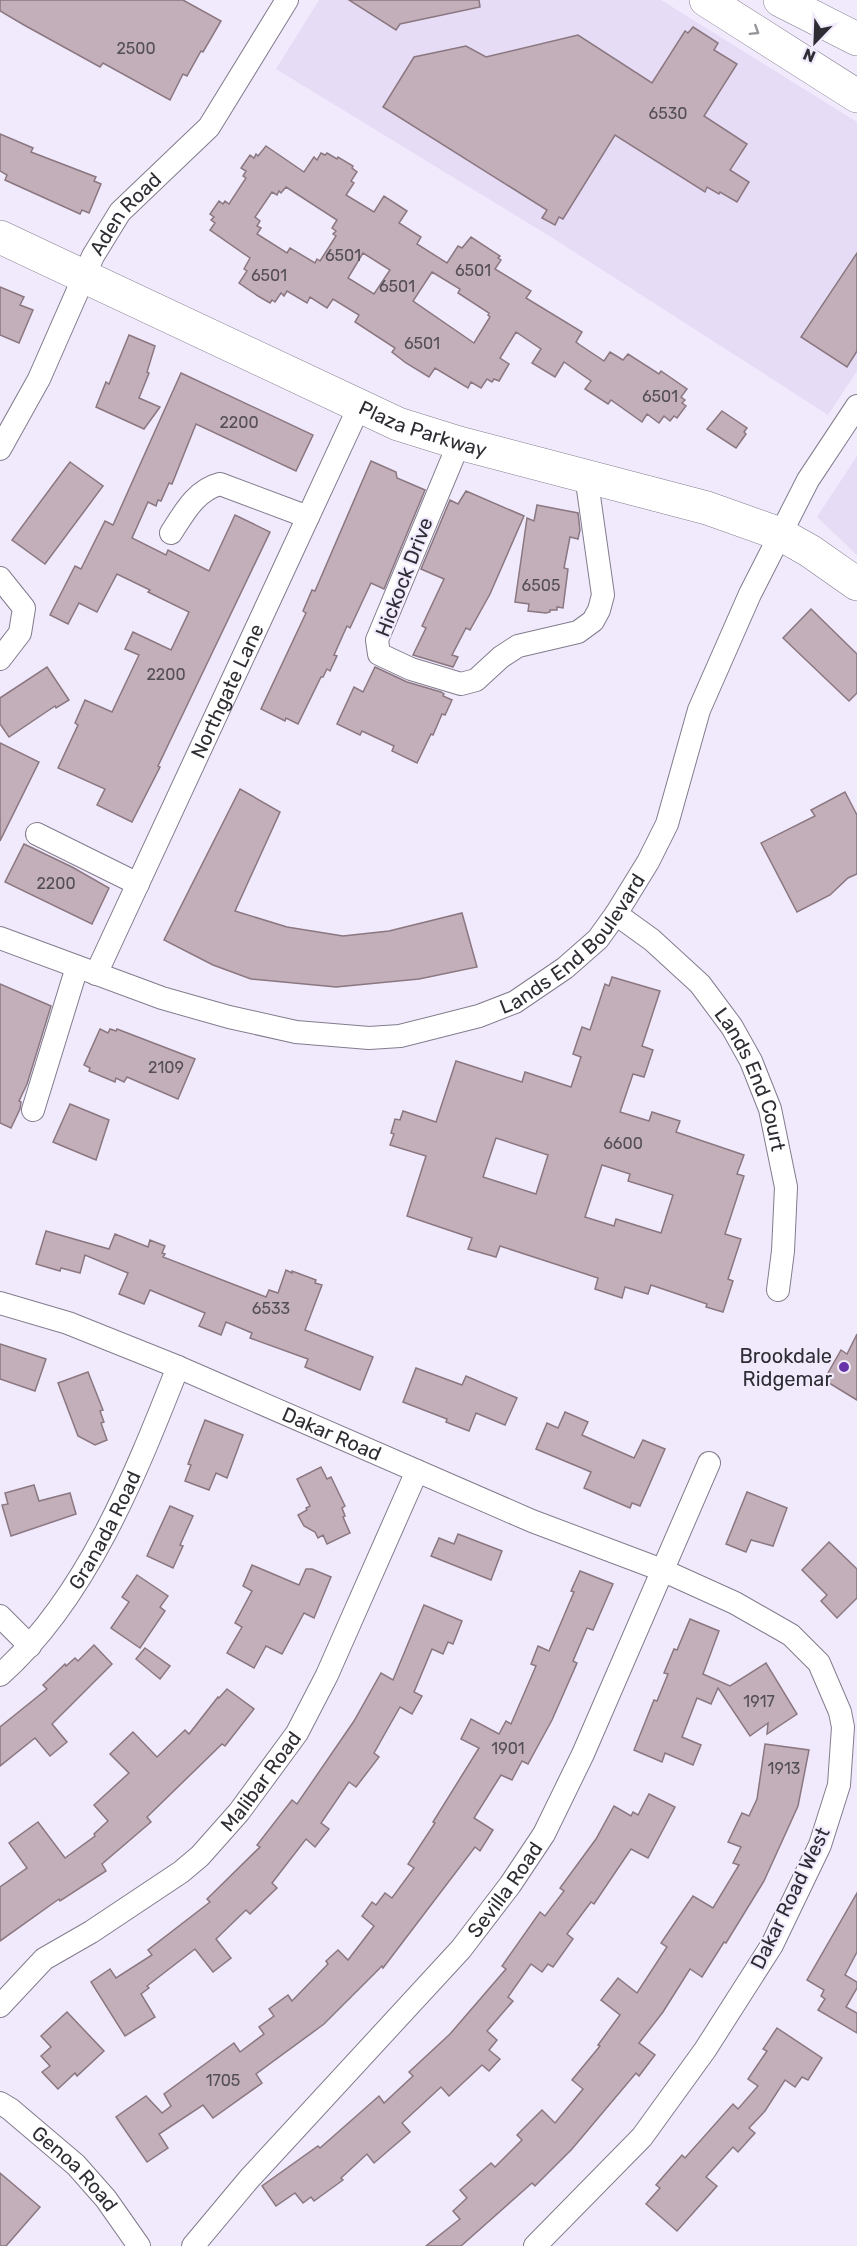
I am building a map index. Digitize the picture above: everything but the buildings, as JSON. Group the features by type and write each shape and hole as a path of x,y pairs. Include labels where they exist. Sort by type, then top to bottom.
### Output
{"main road":[{"path":"706,0 857,96"},
{"path":"780,0 857,39"},
{"name":"Plaza Parkway","path":"0,237 398,424 459,443 707,508 780,534 857,584"}],"street":[{"name":"Aden Road","path":"0,449 39,379 93,256 120,212 209,127 286,0"},
{"name":"Lands End Boulevard","path":"0,938 162,998 229,1017 296,1032 369,1038 400,1036 479,1017 514,1002 565,969 598,939 616,915 648,862 667,824 699,710 750,594 808,480 857,406"},
{"name":"Northgate Lane","path":"33,1110 87,970 138,884 359,407"},
{"name":"Hickock Drive","path":"459,443 377,640 379,654 411,669 462,684 476,680 501,657 518,646 578,633 596,616 603,595 586,475"},
{"path":"171,532 194,500 207,487 220,483 308,517"},
{"path":"0,578 24,608 20,633 0,659"},
{"path":"37,834 138,884"},
{"name":"Lands End Court","path":"616,915 652,940 700,984 732,1027 751,1061 770,1109 786,1187 783,1251 778,1290"},
{"name":"Dakar Road","path":"0,1303 68,1323 178,1367 532,1521 662,1570"},
{"name":"Granada Road","path":"0,1675 30,1646 62,1604 110,1526 141,1459 178,1367"},
{"name":"Sevilla Road","path":"193,2246 249,2179 461,1948 510,1884 544,1834 578,1764 709,1463"},
{"name":"Malibar Road","path":"0,2006 44,1959 91,1932 181,1872 200,1856 239,1812 297,1733 322,1685 417,1471"},
{"name":"Dakar Road West","path":"535,2246 642,2137 705,2050 772,1945 820,1845 839,1785 843,1727 840,1712 819,1663 791,1635 735,1603 662,1570"},
{"path":"0,1616 30,1646"},
{"name":"Genoa Road","path":"0,2103 76,2165 106,2199 139,2246"}],"shaded area":[{"path":"319,0 661,0 857,122 857,371 828,415 551,237 276,69"},
{"path":"857,456 857,555 817,517"}],"place":[{"name":"Brookdale Ridgemar","path":"844,1367"}]}
